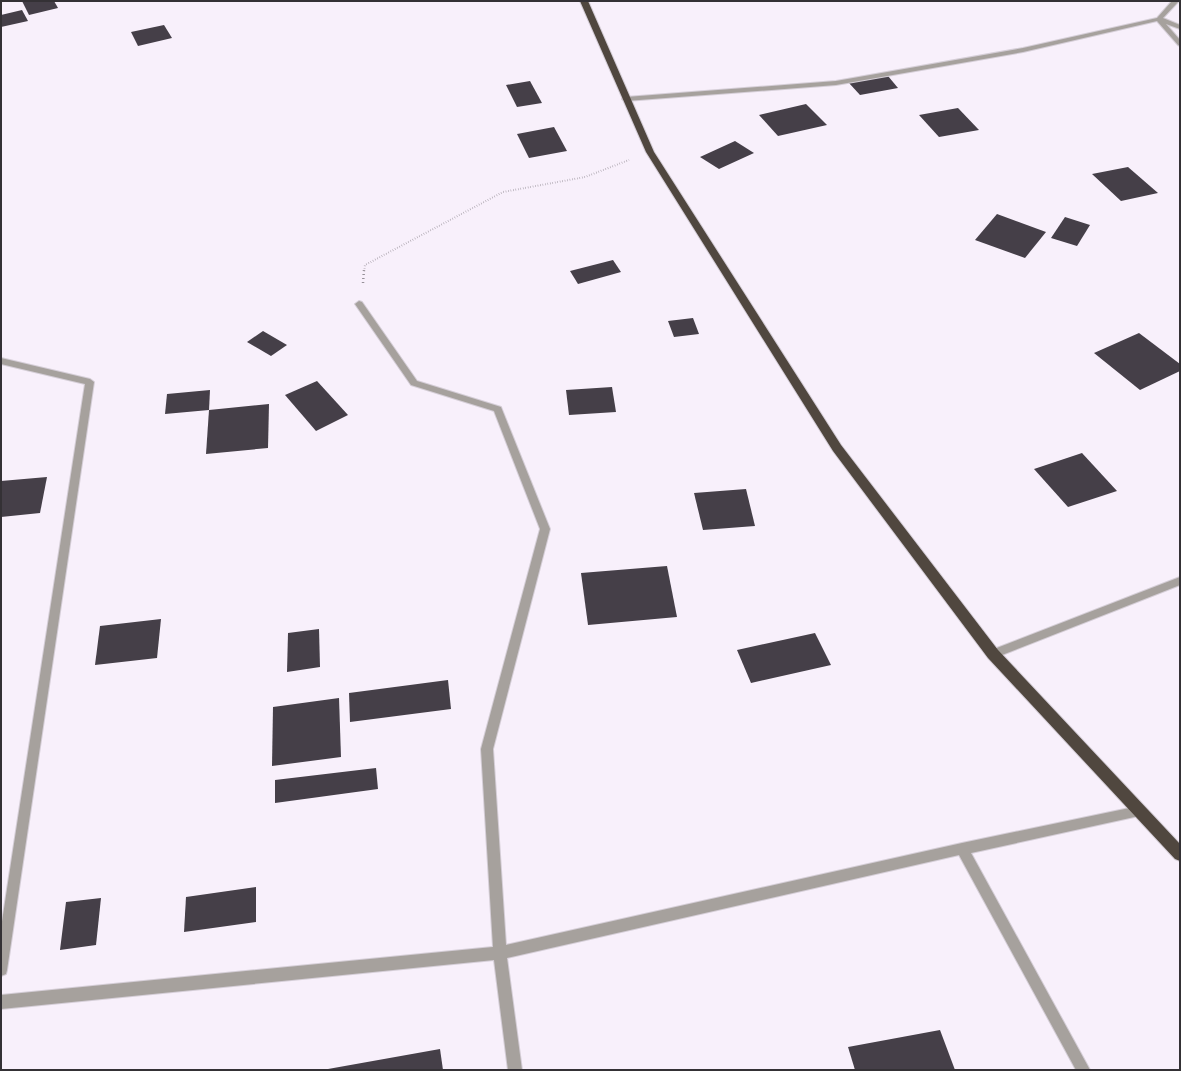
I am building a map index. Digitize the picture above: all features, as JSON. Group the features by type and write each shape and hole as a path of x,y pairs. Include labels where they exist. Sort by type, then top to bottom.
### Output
{"highway":[{"path":"584,1 650,152 837,448 993,654 1180,854"}],"street":[{"path":"1159,19 1176,1"},
{"path":"626,99 836,83 1023,50 1159,19 1180,27"},
{"path":"1159,19 1180,44"},
{"path":"359,304 414,383 498,409 545,529 487,748 500,953 515,1070"},
{"path":"1,361 90,382 1,970"},
{"path":"993,654 1180,581"},
{"path":"1,1002 500,953 962,849 1139,811"},
{"path":"962,849 1083,1070"}],"path":[{"path":"359,304 366,264 503,192 585,177 650,152"}],"building":[{"path":"22,1 54,1 58,8 29,15"},
{"path":"22,10 28,21 1,27 1,15"},
{"path":"164,25 172,38 138,46 131,32"},
{"path":"888,76 898,88 860,95 849,83"},
{"path":"530,81 542,103 517,107 506,85"},
{"path":"806,104 827,125 778,136 759,115"},
{"path":"958,108 979,130 939,137 919,115"},
{"path":"554,127 567,151 529,158 517,134"},
{"path":"735,141 754,153 719,169 700,157"},
{"path":"1128,167 1158,193 1121,201 1092,174"},
{"path":"997,214 1046,232 1025,258 975,240"},
{"path":"1065,217 1090,225 1077,246 1051,238"},
{"path":"613,260 621,272 578,284 570,271"},
{"path":"693,318 699,334 674,337 668,321"},
{"path":"263,331 287,345 271,356 247,342"},
{"path":"1139,333 1180,364 1180,371 1140,390 1094,353"},
{"path":"317,381 348,415 316,431 285,395"},
{"path":"612,387 616,412 569,415 566,390"},
{"path":"210,390 209,410 165,414 167,394"},
{"path":"269,404 268,448 206,454 209,410"},
{"path":"1082,453 1117,491 1068,507 1034,469"},
{"path":"47,477 40,513 1,517 1,481"},
{"path":"746,489 755,526 703,530 694,493"},
{"path":"667,566 677,617 588,625 581,573"},
{"path":"161,619 157,658 95,665 100,626"},
{"path":"319,629 320,667 287,672 288,633"},
{"path":"815,633 831,665 751,683 737,650"},
{"path":"448,680 451,709 350,722 349,693"},
{"path":"339,698 341,757 272,766 273,707"},
{"path":"376,768 378,789 275,803 275,780"},
{"path":"256,887 256,922 184,932 186,897"},
{"path":"101,898 96,945 60,950 66,902"},
{"path":"940,1030 955,1070 855,1070 848,1047"},
{"path":"440,1049 443,1070 328,1070 328,1069"}]}
